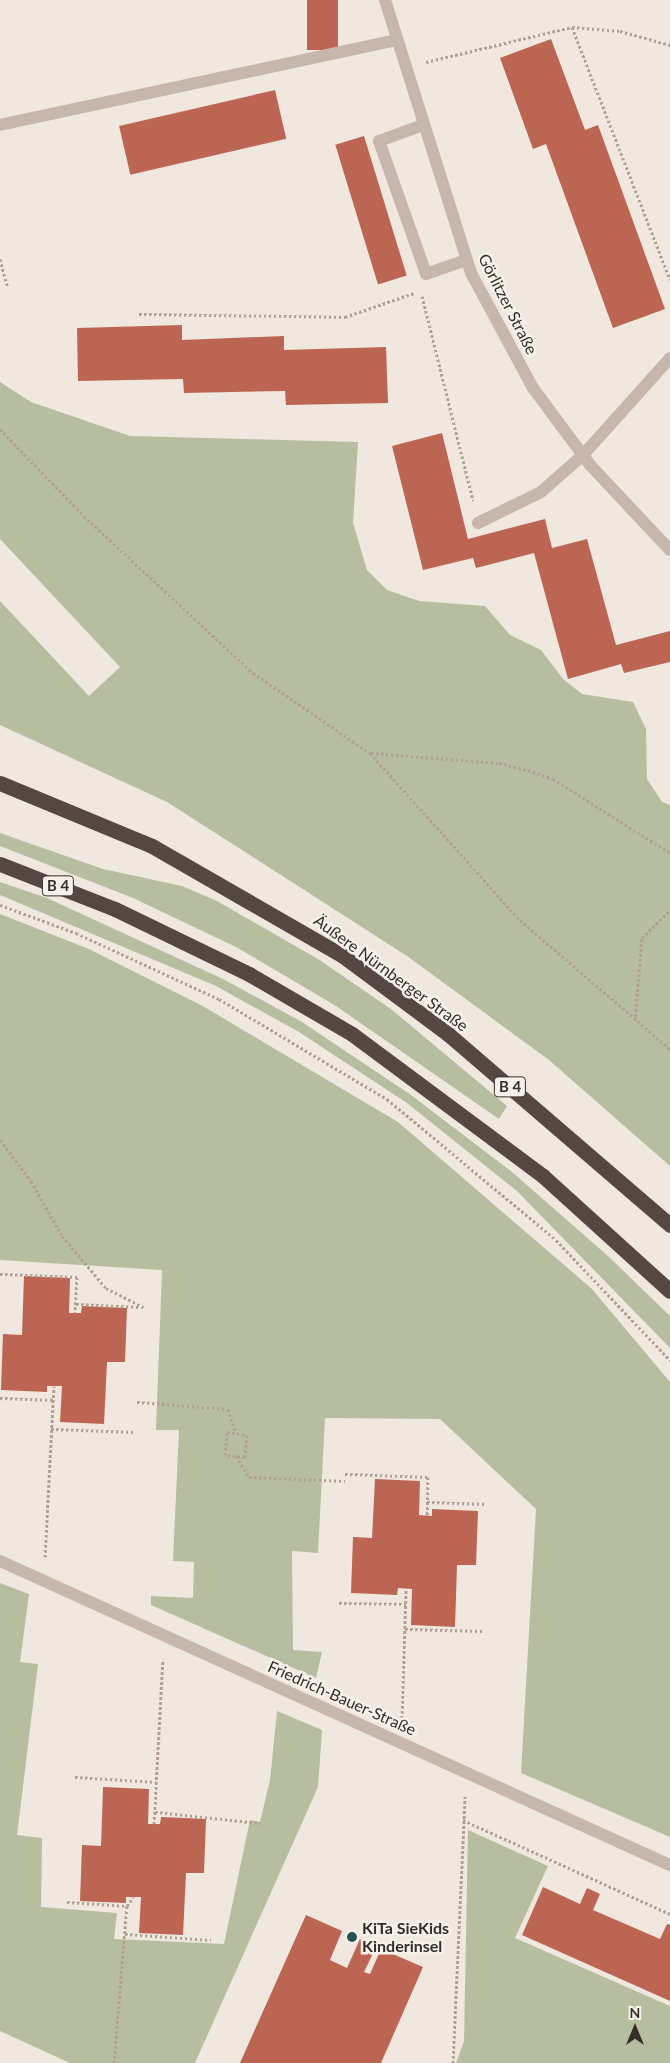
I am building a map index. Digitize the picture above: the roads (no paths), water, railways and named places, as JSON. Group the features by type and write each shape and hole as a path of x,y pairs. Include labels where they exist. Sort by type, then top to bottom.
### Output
{"highway":[{"name":"Äußere Nürnberger Straße","path":"0,783 152,846 344,956 448,1034 670,1225"},
{"name":"B 4","path":"0,864 116,909 249,974 352,1034 543,1176 670,1291"}],"street":[{"name":"Görlitzer Straße","path":"385,0 404,67 466,260 533,388 583,455 656,540 670,550"},
{"path":"0,125 396,40"},
{"path":"423,126 379,141 426,274 466,260"},
{"path":"478,524 541,492 583,455 670,358"},
{"name":"Friedrich-Bauer-Straße","path":"0,1561 670,1865"}],"place":[{"name":"KiTa SieKids Kinderinsel","path":"352,1937"}]}
